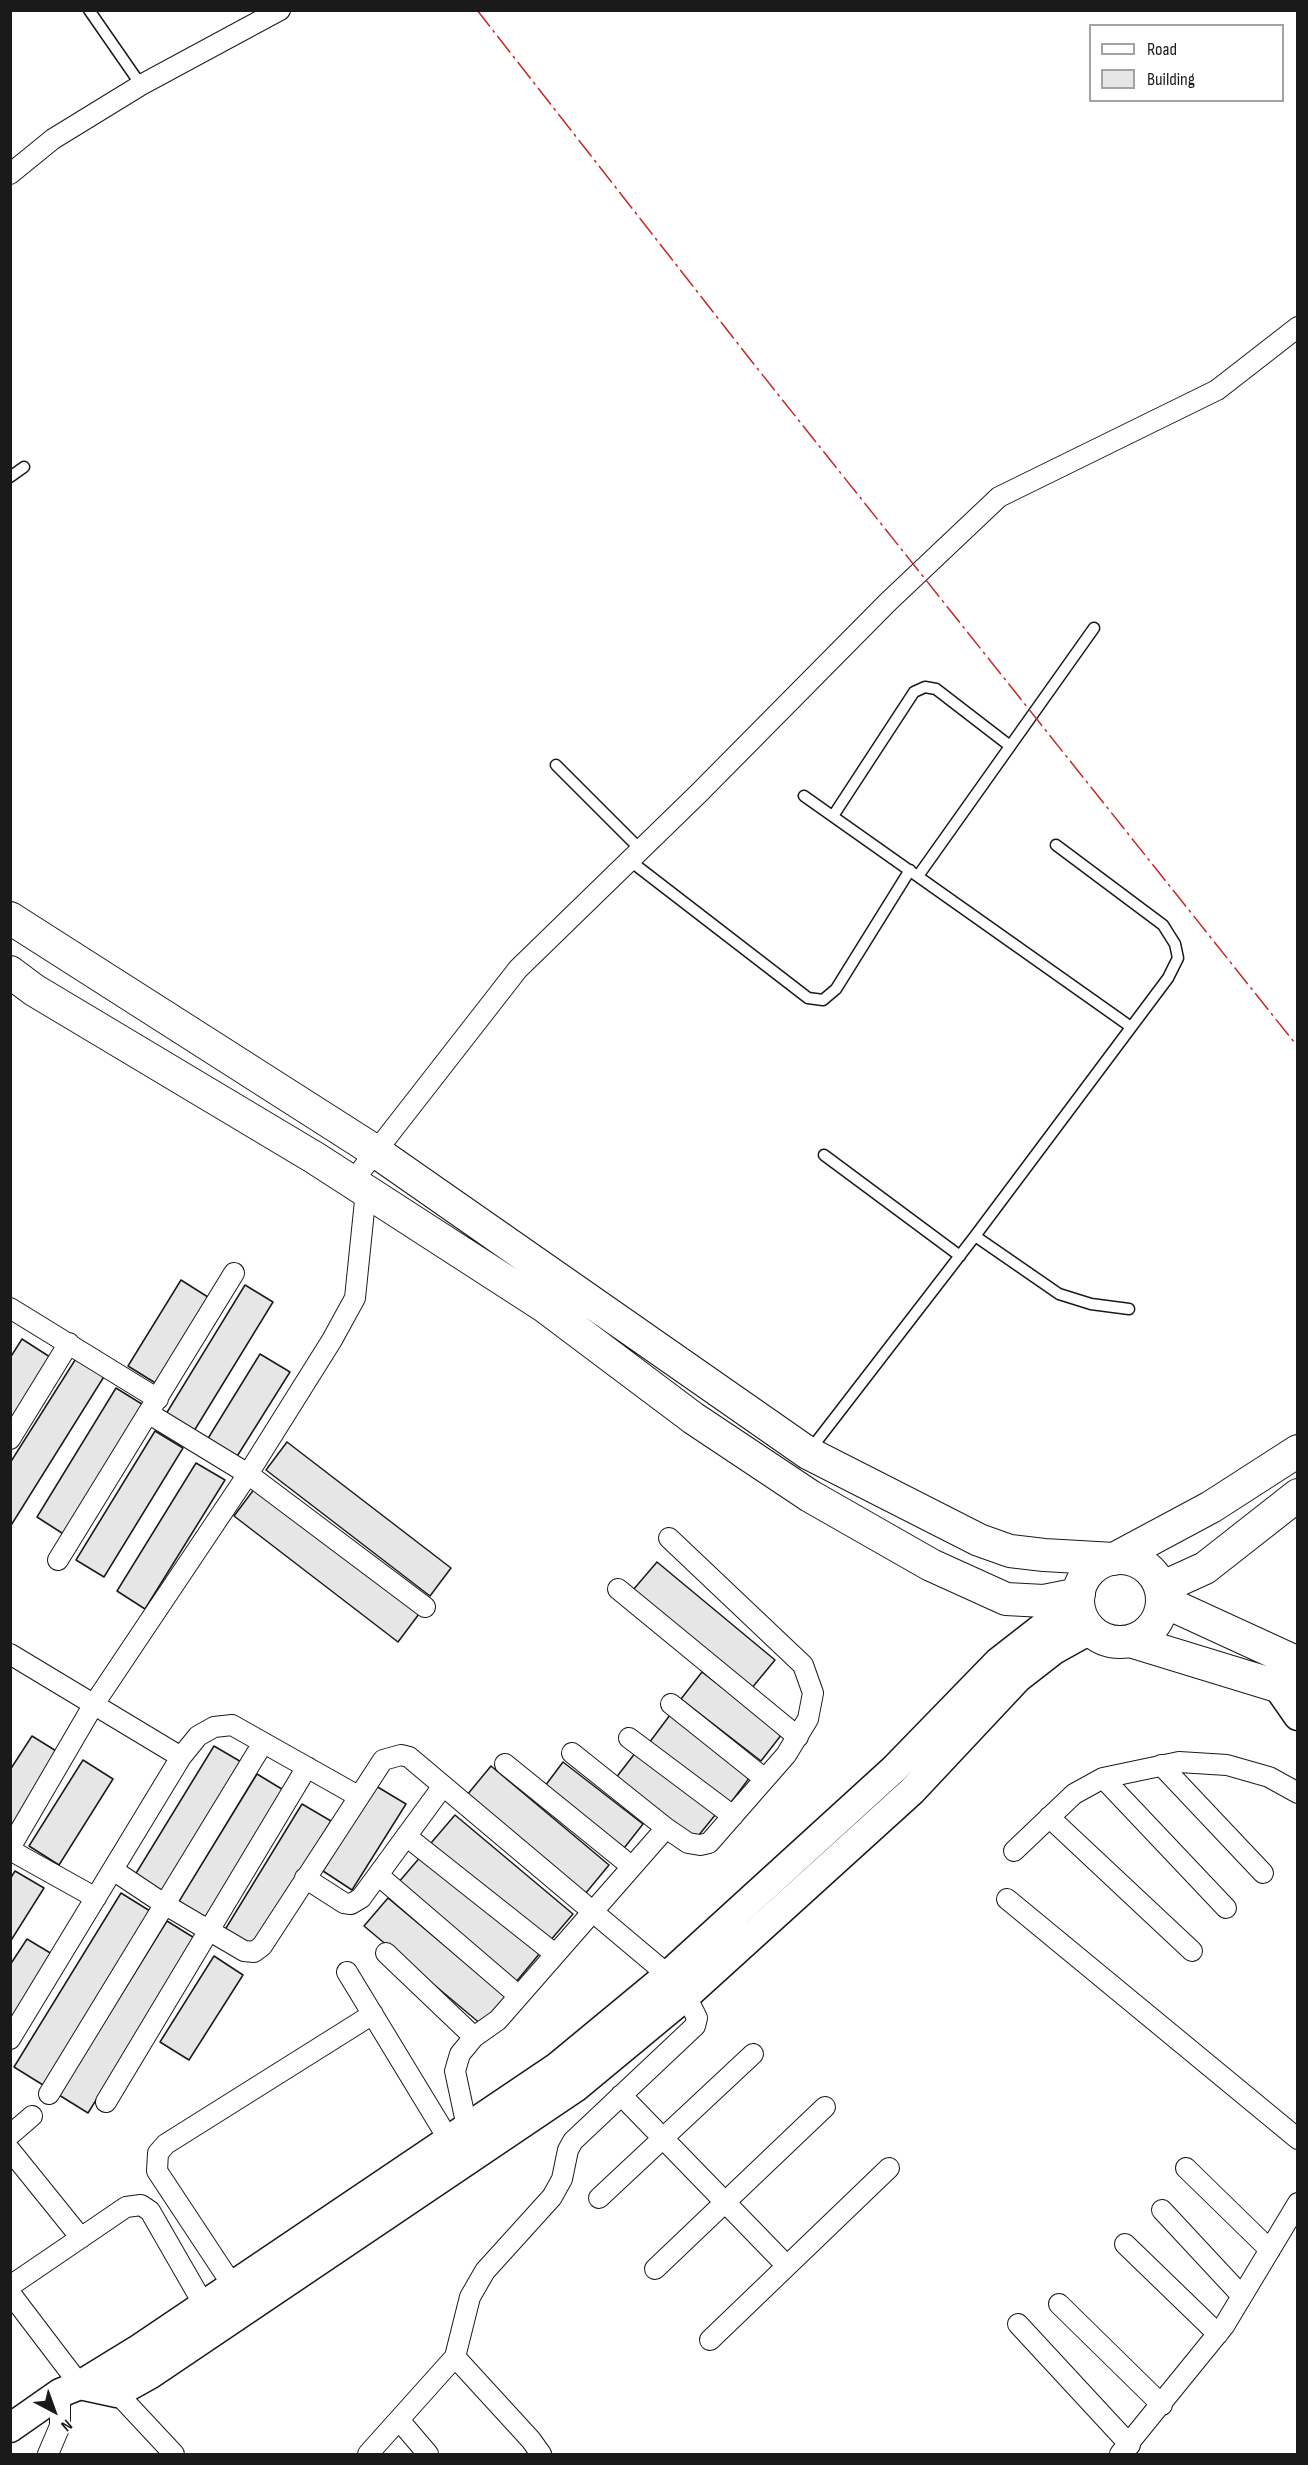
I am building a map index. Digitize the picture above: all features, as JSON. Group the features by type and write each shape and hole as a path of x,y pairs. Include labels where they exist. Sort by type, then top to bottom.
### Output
{"main road":[{"path":"10,918 375,1151 808,1453 980,1540 1000,1547 1044,1556 1125,1559 1148,1568 1156,1577 1162,1594 1158,1619 1146,1633 1130,1641"},
{"path":"10,972 34,990 359,1187 544,1306 693,1418 801,1490 921,1559 1006,1599 1044,1601 1083,1610"},
{"path":"1291,1681 1130,1641 1116,1642 1102,1638 1083,1610 1083,1582 1091,1571 1101,1564 1211,1507 1298,1451"},
{"path":"1162,1594 1205,1568 1298,1495"},
{"path":"1162,1594 1291,1681"}],"street":[{"path":"10,174 53,140 141,85 280,10"},
{"path":"96,1898 10,1849 94,1704 248,1474 332,1340 355,1298 359,1187 375,1151 518,969 888,602 999,497 1216,390 1298,327"},
{"path":"58,1560 234,1273"},
{"path":"10,1308 69,1343 425,1607"},
{"path":"10,1439 69,1343"},
{"path":"572,1753 666,1828 688,1843 700,1845 709,1843 786,1755 808,1719 813,1693 803,1665 669,1538"},
{"path":"618,1589 798,1737"},
{"path":"10,2428 70,2389 137,2350 677,1985 912,1791 1018,1678 1054,1650 1083,1610"},
{"path":"12,1657 181,1757"},
{"path":"1291,1681 1298,1716"},
{"path":"671,1704 765,1779"},
{"path":"10,2039 181,1757 198,1736 214,1727 232,1725 358,1796"},
{"path":"629,1738 733,1816"},
{"path":"49,2094 262,1743"},
{"path":"113,1870 164,1904 244,1951 254,1952 262,1946 383,1760 392,1755 409,1757 677,1985 697,2018 695,2026 573,2141 568,2150 561,2180 552,2197 485,2271 470,2297 455,2357 368,2454"},
{"path":"1014,1851 1074,1794 1103,1778 1161,1765 1179,1762 1227,1765 1269,1777 1298,1793"},
{"path":"505,1764 631,1866"},
{"path":"1161,1765 1263,1873"},
{"path":"105,2102 307,1767"},
{"path":"1103,1778 1226,1908"},
{"path":"305,1878 344,1903 351,1904 361,1898 443,1786"},
{"path":"1049,1817 1192,1951"},
{"path":"458,2134 455,2072 460,2054 474,2037 498,2020 666,1828"},
{"path":"406,1836 555,1953"},
{"path":"378,1875 519,1996"},
{"path":"1007,1899 1298,2139"},
{"path":"386,1953 474,2037"},
{"path":"347,1972 373,2014 458,2134"},
{"path":"70,2389 117,2393 151,2374 575,2088 677,1985"},
{"path":"233,2286 157,2171 158,2153 166,2144 373,2014"},
{"path":"599,2198 753,2054"},
{"path":"621,2095 787,2266"},
{"path":"655,2269 825,2107"},
{"path":"10,2135 32,2116"},
{"path":"10,2150 81,2238"},
{"path":"710,2340 889,2168"},
{"path":"1186,2168 1270,2250"},
{"path":"1018,2324 1125,2450 1218,2334 1298,2203"},
{"path":"10,2286 126,2207 141,2205 150,2211 204,2305"},
{"path":"1162,2210 1242,2296"},
{"path":"1125,2244 1218,2334"},
{"path":"10,2293 70,2389 60,2426 48,2454"},
{"path":"1059,2304 1162,2405"},
{"path":"455,2357 531,2440 541,2454"},
{"path":"117,2393 174,2454"},
{"path":"399,2420 428,2454"}],"lane":[{"path":"89,10 141,85"},
{"path":"10,477 24,467"},
{"path":"556,765 635,854 808,998 823,1000 836,989 914,873 1010,746 1094,628"},
{"path":"833,816 914,692 925,687 936,689 1010,746"},
{"path":"804,796 1131,1027"},
{"path":"808,1453 960,1256 1168,978 1178,958 1175,944 1163,925 1056,845"},
{"path":"824,1155 960,1256"},
{"path":"975,1236 1059,1294 1091,1304 1129,1309"}],"building":[{"path":"181,1280 211,1299 157,1384 128,1366"},
{"path":"245,1285 273,1302 194,1431 166,1414"},
{"path":"22,1339 50,1357 10,1421 10,1358"},
{"path":"260,1354 290,1372 236,1458 207,1440"},
{"path":"77,1357 105,1375 10,1527 10,1463"},
{"path":"116,1388 145,1406 65,1535 37,1517"},
{"path":"155,1431 183,1448 104,1577 76,1560"},
{"path":"287,1442 451,1568 430,1596 266,1470"},
{"path":"196,1463 225,1480 145,1609 117,1591"},
{"path":"255,1488 419,1614 398,1642 234,1516"},
{"path":"657,1562 775,1660 751,1689 633,1590"},
{"path":"702,1672 782,1734 761,1761 681,1699"},
{"path":"670,1715 750,1777 729,1805 649,1743"},
{"path":"32,1736 61,1754 10,1836 10,1770"},
{"path":"214,1746 243,1763 164,1892 135,1875"},
{"path":"636,1752 716,1814 694,1841 615,1779"},
{"path":"83,1760 113,1779 59,1865 29,1846"},
{"path":"563,1762 643,1824 621,1852 542,1790"},
{"path":"491,1766 609,1865 585,1894 467,1795"},
{"path":"257,1774 285,1791 206,1921 178,1903"},
{"path":"376,1786 406,1804 352,1890 323,1871"},
{"path":"302,1804 331,1821 252,1951 223,1933"},
{"path":"455,1815 573,1914 549,1942 431,1843"},
{"path":"422,1855 540,1953 516,1982 398,1883"},
{"path":"15,1871 44,1888 10,1942 10,1879"},
{"path":"121,1893 150,1911 43,2085 14,2067"},
{"path":"388,1898 506,1997 482,2025 364,1926"},
{"path":"167,1921 196,1939 88,2113 59,2095"},
{"path":"27,1939 57,1957 10,2030 10,1965"},
{"path":"214,1956 243,1975 189,2060 160,2042"}],"power":[{"path":"477,10 753,363 1298,1047"}]}
